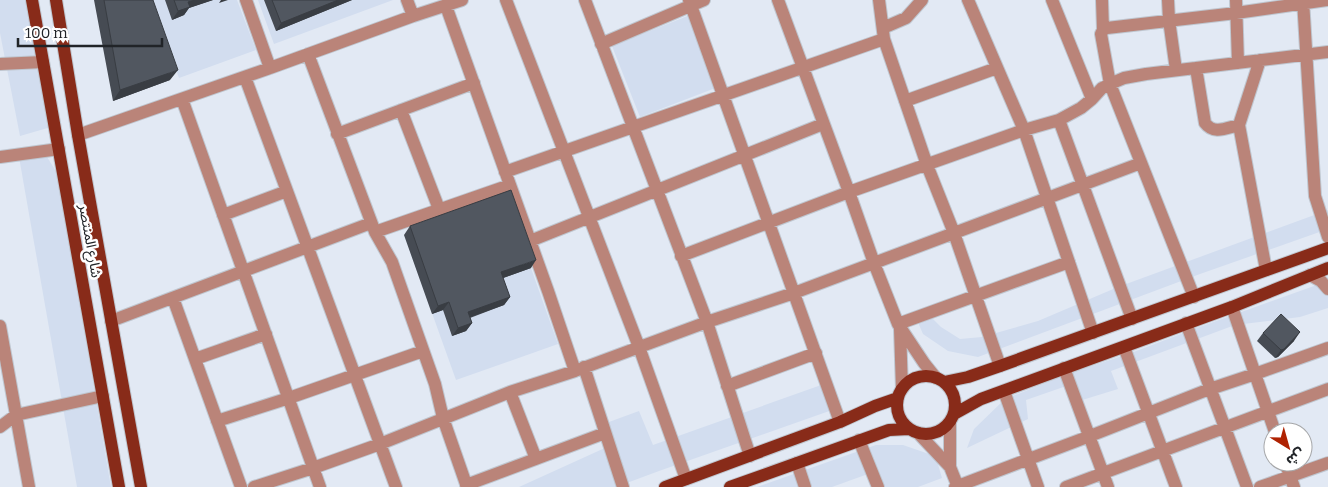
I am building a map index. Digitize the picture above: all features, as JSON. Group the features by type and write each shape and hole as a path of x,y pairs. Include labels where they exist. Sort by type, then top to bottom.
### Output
{"main road":[{"name":"شارع المنتصر","path":"32,0 119,487"},
{"name":"شارع المنتصر","path":"56,0 78,135 141,487"},
{"path":"940,380 968,377 1328,248"},
{"path":"732,487 889,430 914,431 926,434 935,433 943,429 952,418 981,399 1232,307 1328,268"},
{"path":"665,487 840,422 900,393 909,382 917,378 927,376 940,380 950,388 954,396 955,405 952,418"},
{"path":"900,393 897,406 899,415 903,423 914,431"}],"street":[{"path":"246,0 270,68"},
{"path":"407,0 413,16"},
{"path":"78,135 462,0"},
{"path":"506,0 639,347 686,479"},
{"path":"585,0 707,322 750,456"},
{"path":"601,44 690,3 704,0"},
{"path":"778,0 874,263 899,326 924,363 940,380"},
{"path":"879,0 883,33 905,101 927,165 954,233 1000,366"},
{"path":"505,172 802,69 883,33 906,18 922,0"},
{"path":"968,0 1024,130 1093,333"},
{"path":"1052,0 1092,99"},
{"path":"1102,0 1103,30 1101,34 1110,84 1194,297"},
{"path":"1168,0 1176,70"},
{"path":"1236,0 1238,63"},
{"path":"1103,30 1328,0"},
{"path":"1303,2 1315,196 1328,237"},
{"path":"690,3 840,422"},
{"path":"446,6 548,291 605,433 623,487"},
{"path":"682,256 849,192 1024,130 1059,120 1081,108 1102,88 1124,78 1328,52"},
{"path":"308,54 373,228 392,262 435,384 443,418 466,486 605,433"},
{"path":"1260,60 1239,125 1266,270"},
{"path":"0,64 43,62"},
{"path":"905,101 997,68"},
{"path":"1196,68 1205,124 1211,130 1239,125"},
{"path":"245,77 396,487"},
{"path":"337,134 474,83"},
{"path":"182,99 320,487"},
{"path":"401,110 439,209"},
{"path":"1059,120 1132,319"},
{"path":"530,241 823,124"},
{"path":"0,156 59,149"},
{"path":"254,487 380,444 510,392 874,263 1141,163"},
{"path":"111,321 308,247 439,209 510,185"},
{"path":"223,215 287,191"},
{"path":"899,326 1068,262"},
{"path":"1310,275 1328,289"},
{"path":"173,298 241,487"},
{"path":"1232,307 1271,422"},
{"path":"1186,323 1247,487"},
{"path":"0,326 29,487"},
{"path":"899,326 900,393"},
{"path":"195,359 266,334"},
{"path":"1124,347 1176,487"},
{"path":"952,418 950,467 957,487 1211,388 1328,348"},
{"path":"217,421 289,398 422,351"},
{"path":"728,386 816,353"},
{"path":"1064,368 1108,487"},
{"path":"1066,487 1328,388"},
{"path":"1004,391 1038,487"},
{"path":"510,392 536,459"},
{"path":"0,427 16,415 103,396"},
{"path":"914,431 950,467"},
{"path":"859,440 878,487"},
{"path":"797,463 806,487"},
{"path":"1260,487 1292,482 1328,463"}],"shaded area":[{"path":"0,0 27,0 51,127 20,136 0,33"},
{"path":"150,0 237,0 256,50 179,78"},
{"path":"258,0 393,0 274,44"},
{"path":"690,15 718,87 640,117 612,46"},
{"path":"19,157 47,157 57,173 111,487 77,487"},
{"path":"506,198 558,344 456,380 404,235"},
{"path":"1328,210 1328,229 1200,274 978,357 948,351 923,334 916,318 927,313 941,327 960,339 982,337 1038,321 1118,287"},
{"path":"1328,281 1328,308 1300,317 1235,325 1111,371 1118,389 1079,401 1072,384 1026,400 1028,419 967,448 974,429 1005,399 1068,374"},
{"path":"824,384 835,409 616,487 519,487 607,447 598,426 639,411 653,445"},
{"path":"876,445 903,445 929,454 937,461 942,478 918,487 881,487 879,470 832,487 757,487"}],"building":[{"path":"104,0 153,0 178,70 120,90"},
{"path":"174,0 195,0 188,2 190,7 178,11"},
{"path":"272,0 338,0 281,23"},
{"path":"511,190 536,260 501,272 510,297 468,312 472,323 458,328 449,302 438,306 410,226"},
{"path":"1281,314 1300,332 1281,350 1263,333"}]}
